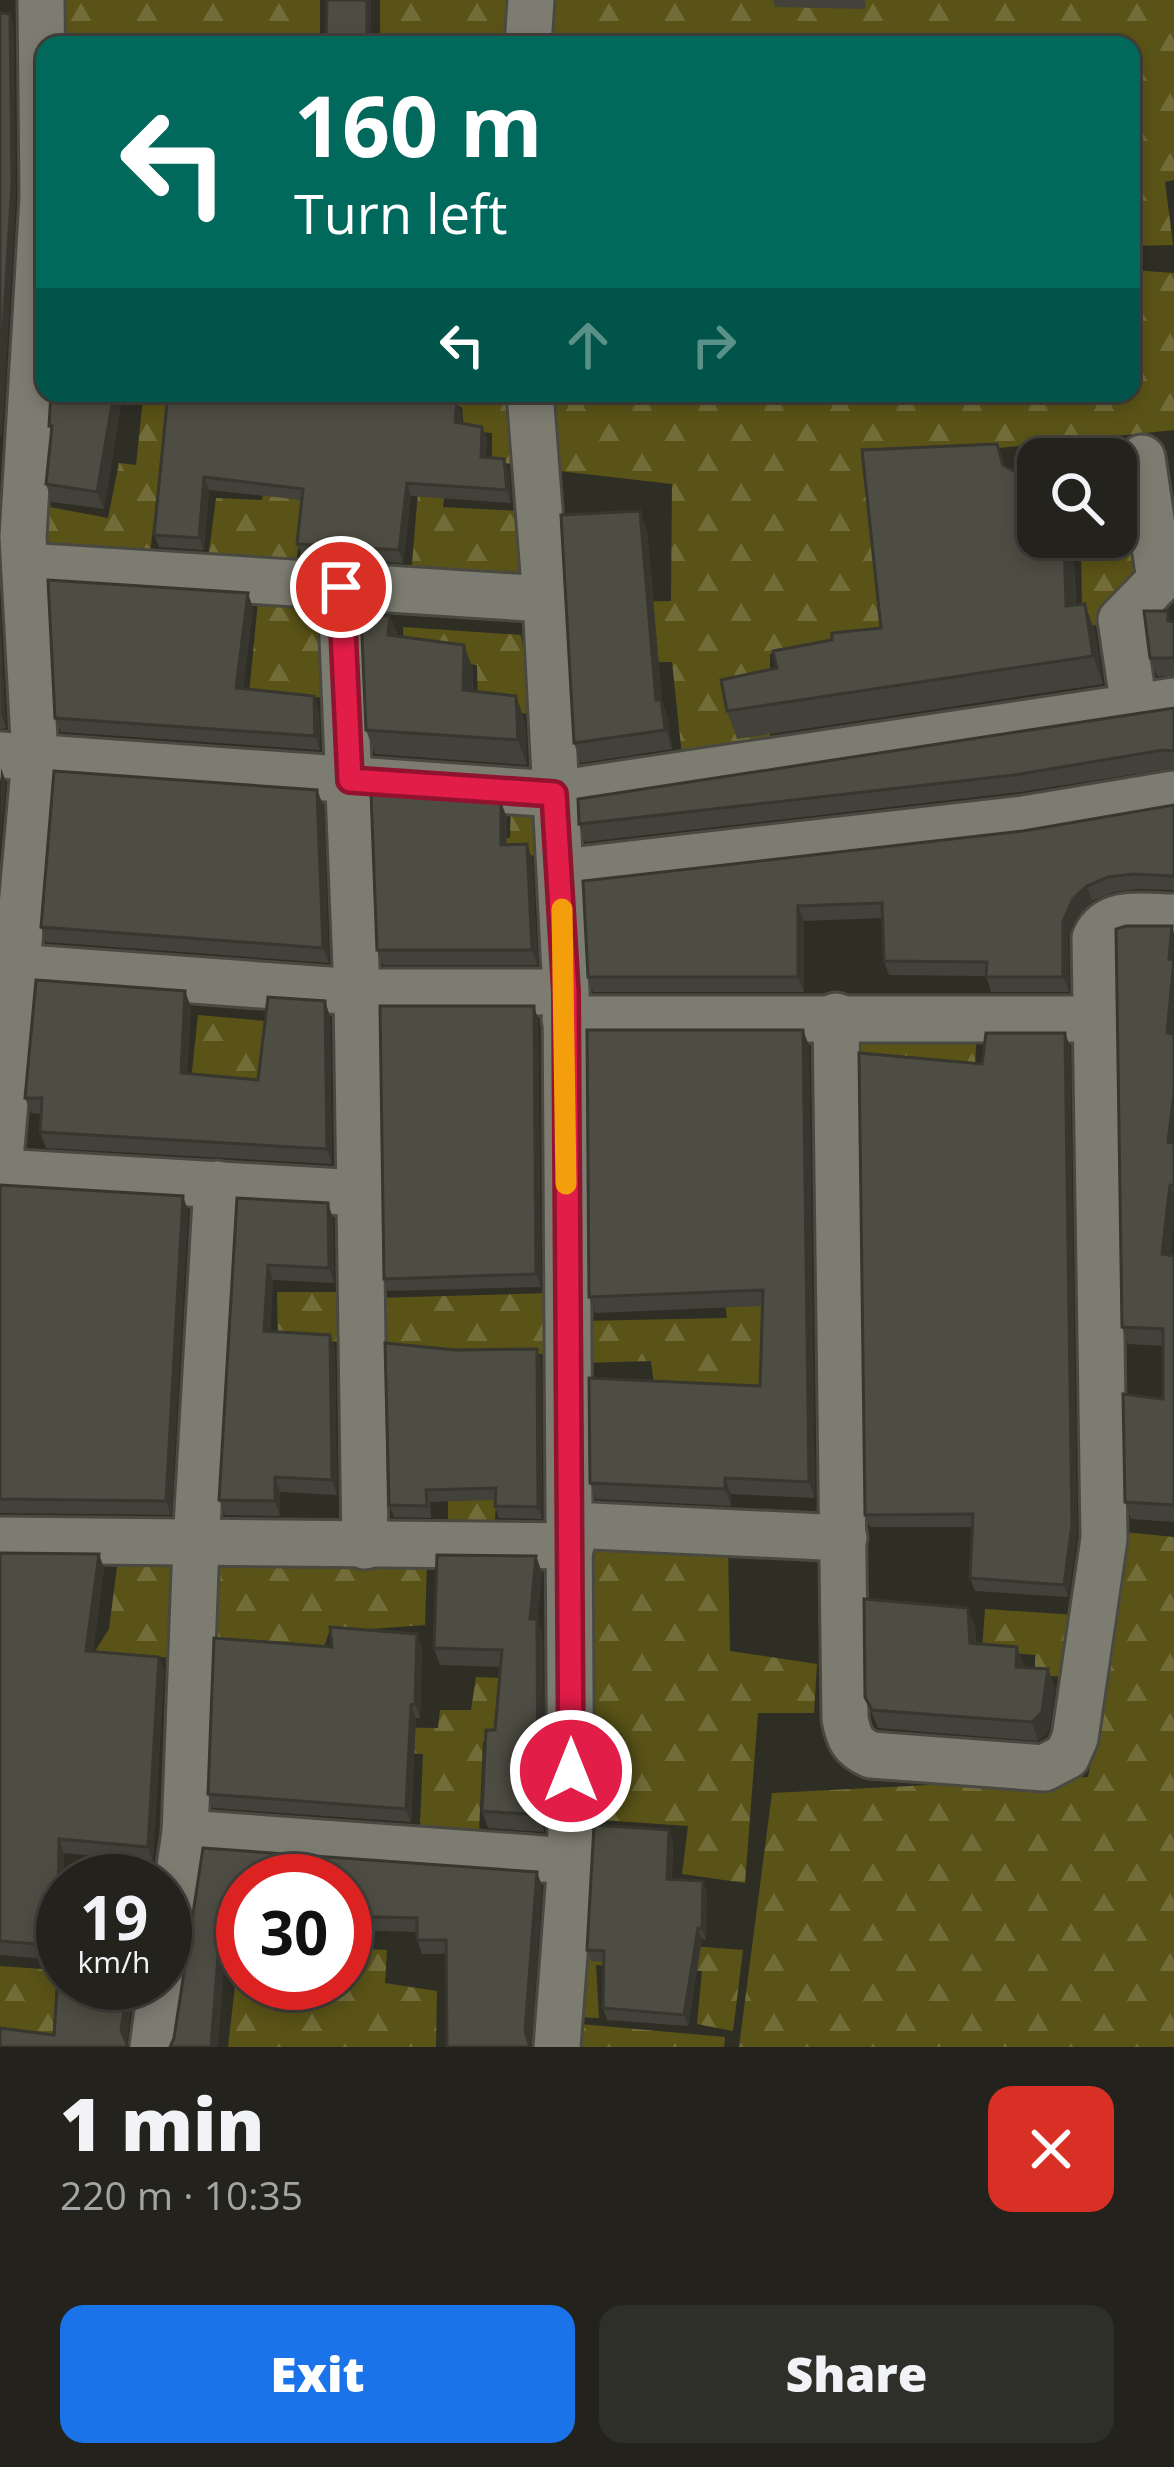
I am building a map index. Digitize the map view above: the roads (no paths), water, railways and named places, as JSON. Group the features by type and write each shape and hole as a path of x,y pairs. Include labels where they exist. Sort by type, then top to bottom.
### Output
{"street":[{"path":"40,0 41,36"},
{"path":"529,36 531,0"},
{"path":"0,1160 18,756 18,346 36,243"},
{"path":"531,402 546,599 566,1005 571,1861 557,2047"},
{"path":"18,756 554,794 1154,704 1121,620 1160,580 1144,458"},
{"path":"16,547 341,587 546,599"},
{"path":"341,587 357,992 365,1546"},
{"path":"561,872 1024,819 1174,794"},
{"path":"836,1016 845,1719 849,1738 871,1756 1044,1768 1067,1756 1083,1698 1104,1539 1095,938 1101,925 1113,917 1174,917"},
{"path":"8,967 566,1005 836,1016 1096,1019"},
{"path":"0,1172 360,1193"},
{"path":"182,1854 217,1184"},
{"path":"0,1540 365,1546 571,1536 844,1538"},
{"path":"185,1833 571,1861"},
{"path":"153,2047 158,2010"}]}
